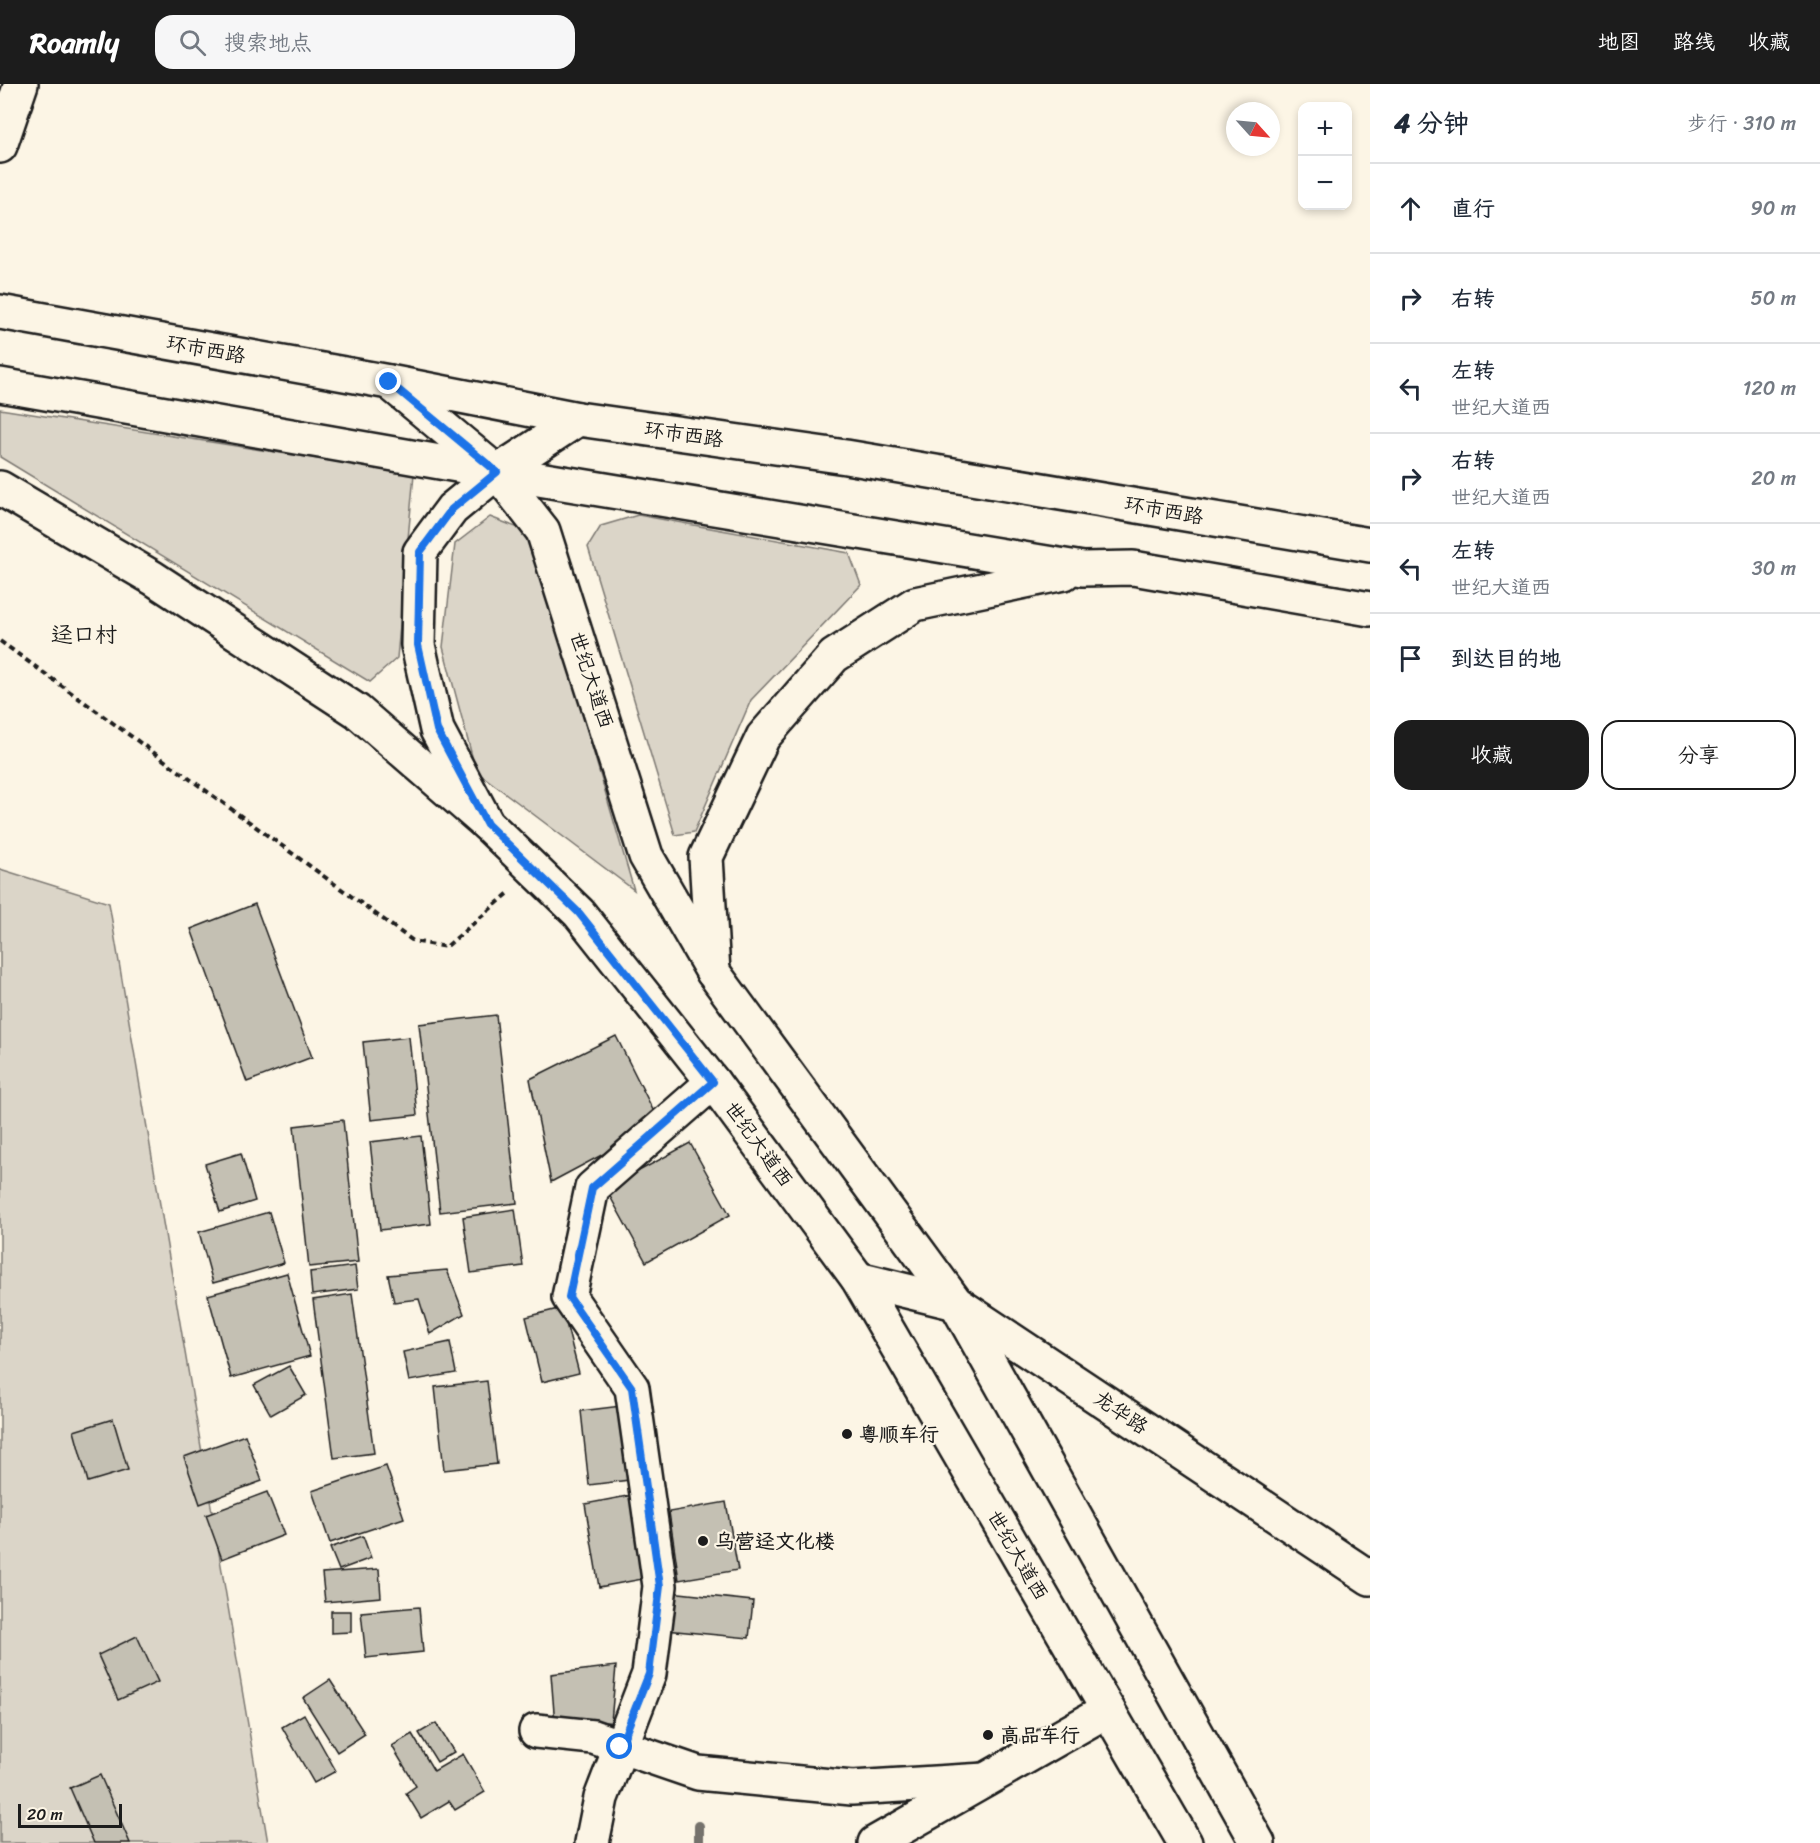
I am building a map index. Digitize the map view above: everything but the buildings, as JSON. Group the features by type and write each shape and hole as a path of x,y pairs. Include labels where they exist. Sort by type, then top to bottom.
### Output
{"main road":[{"path":"0,146 21,84"},
{"name":"环市西路","path":"0,312 389,382 578,419 846,457 1370,545"},
{"name":"世纪大道西","path":"389,382 497,472 543,531 646,856 713,972 956,1303 1258,1843"},
{"path":"0,385 497,472 1083,569 1133,568 1370,609"},
{"name":"世纪大道西","path":"578,419 497,472 452,509 420,552 418,645 437,730 487,824 579,913 713,1082 858,1279 1185,1843"},
{"path":"0,488 153,578 357,711 487,824"},
{"path":"713,972 706,857 763,737 834,656 915,604 1083,569"},
{"path":"592,1843 601,1798 649,1674 660,1586 632,1388 569,1297 592,1188 713,1082"},
{"name":"龙华路","path":"858,1279 956,1303 1370,1578"},
{"path":"875,1843 1108,1710"},
{"path":"536,1731 593,1737 698,1773 852,1788 985,1780"}],"path":[{"path":"0,641 413,940 446,946 535,870"}],"shaded area":[{"path":"0,409 414,474 397,658 370,682 0,457"},
{"path":"638,515 849,553 861,585 751,700 694,832 675,835 588,547 601,526"},
{"path":"490,517 529,532 634,890 476,771 443,647 455,544"},
{"path":"0,869 109,903 268,1843 0,1843"}],"waterway":[{"path":"699,1826 699,1843"}],"place":[{"name":"粤顺车行","path":"847,1434"},
{"name":"乌营迳文化楼","path":"703,1541"},
{"name":"高品车行","path":"988,1735"}],"district":[{"name":"迳口村","path":"84,634"}],"route":[{"path":"389,382 497,472 452,509 420,552 418,645 437,730 487,824 579,913 713,1082 592,1188 569,1297 632,1388 660,1586 649,1674 620,1747"}]}
